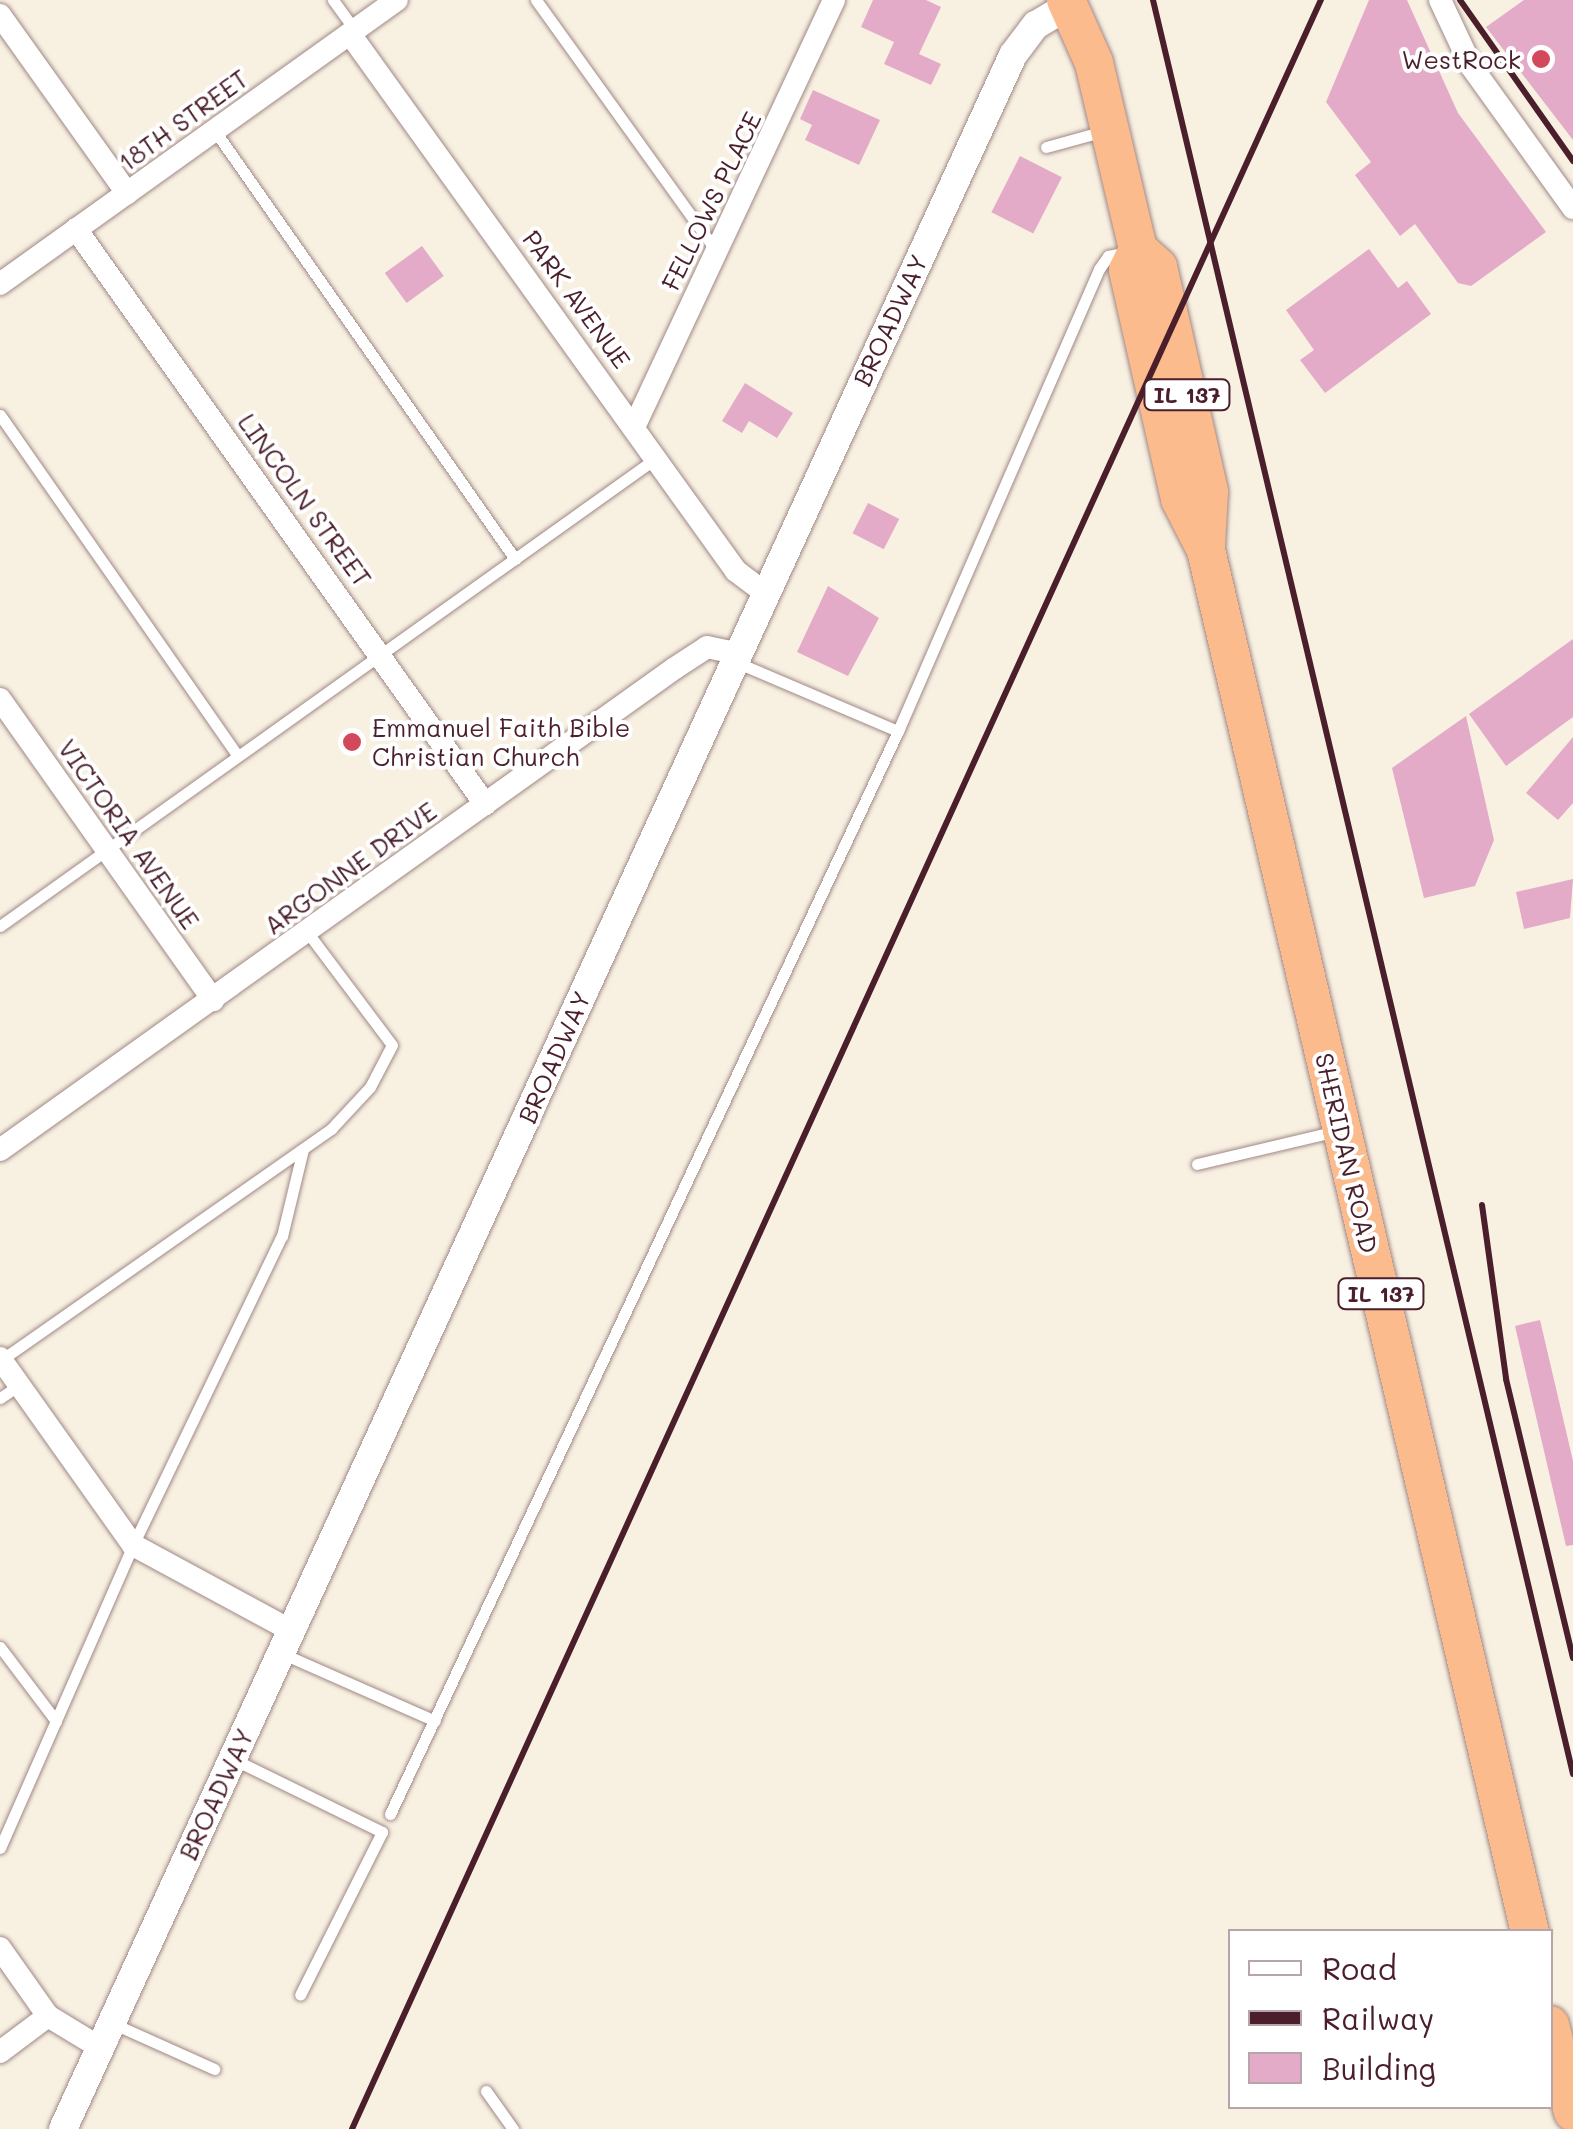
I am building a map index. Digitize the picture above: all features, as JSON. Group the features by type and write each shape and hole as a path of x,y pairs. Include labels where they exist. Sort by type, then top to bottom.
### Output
{"highway":[{"name":"SHERIDAN ROAD","path":"1068,3 1112,131 1138,250 1128,270 1180,498 1206,550 1529,1929"},
{"path":"1553,2040 1568,2112"}],"street":[{"name":"18TH STREET","path":"0,284 397,0"},
{"name":"FELLOWS PLACE","path":"635,425 834,0"},
{"path":"1440,0 1471,66 1573,208"},
{"name":"BROADWAY","path":"63,2129 1013,55 1036,26 1068,3"},
{"path":"0,15 127,193"},
{"name":"PARK AVENUE","path":"352,32 658,456 736,571 764,592"},
{"name":"LINCOLN STREET","path":"76,229 382,654 485,804"},
{"name":"ARGONNE DRIVE","path":"0,1150 707,647 734,657"},
{"name":"VICTORIA AVENUE","path":"0,699 213,1000"},
{"path":"1,1359 10,1392 133,1545 287,1642"},
{"path":"0,1948 48,2016 105,2035"},
{"path":"0,2052 48,2016"}],"lane":[{"path":"332,0 352,32"},
{"path":"536,0 717,252"},
{"path":"215,130 515,559"},
{"path":"1046,147 1073,135 1112,131"},
{"path":"390,1814 898,732 1099,269 1108,256 1138,250"},
{"path":"0,415 237,755"},
{"path":"0,926 658,456"},
{"path":"734,657 898,732"},
{"path":"1,1359 303,1149 370,1086 392,1044 308,933"},
{"path":"1197,1164 1341,1130"},
{"path":"0,1848 133,1545 282,1236 303,1149"},
{"path":"287,1642 435,1721"},
{"path":"0,1647 56,1722"},
{"path":"233,1759 382,1832 300,1996"},
{"path":"105,2035 214,2069"},
{"path":"486,2091 513,2129"}],"building":[{"path":"873,0 926,0 941,7 919,54 941,64 931,85 884,64 894,42 861,27"},
{"path":"1369,0 1407,0 1458,113 1546,232 1471,286 1458,283 1415,224 1400,236 1355,175 1371,162 1326,102"},
{"name":"WestRock","path":"1524,0 1573,0 1573,140 1486,27"},
{"path":"813,90 880,120 859,165 805,140 812,125 800,119"},
{"path":"1020,156 1062,177 1033,233 991,212"},
{"path":"422,246 444,276 407,303 385,273"},
{"path":"1369,249 1398,288 1407,281 1431,314 1325,393 1300,360 1314,350 1286,310"},
{"path":"745,383 793,413 777,438 749,421 742,433 722,421"},
{"path":"868,503 899,519 884,549 853,533"},
{"path":"828,586 879,618 848,676 797,652"},
{"path":"1573,639 1573,717 1506,766 1469,714"},
{"path":"1466,716 1494,840 1475,886 1424,898 1392,768"},
{"path":"1573,737 1573,803 1558,820 1526,793"},
{"path":"1573,879 1570,918 1524,929 1516,892"},
{"path":"1540,1320 1573,1461 1573,1545 1566,1546 1515,1326"}],"railway":[{"path":"1153,0 1573,1774"},
{"path":"352,2129 1321,0"},
{"path":"1460,0 1573,161"},
{"path":"1482,1205 1506,1379 1573,1658"}],"place":[{"name":"WestRock","path":"1541,59"},
{"name":"Emmanuel Faith Bible Christian Church","path":"352,742"}]}
